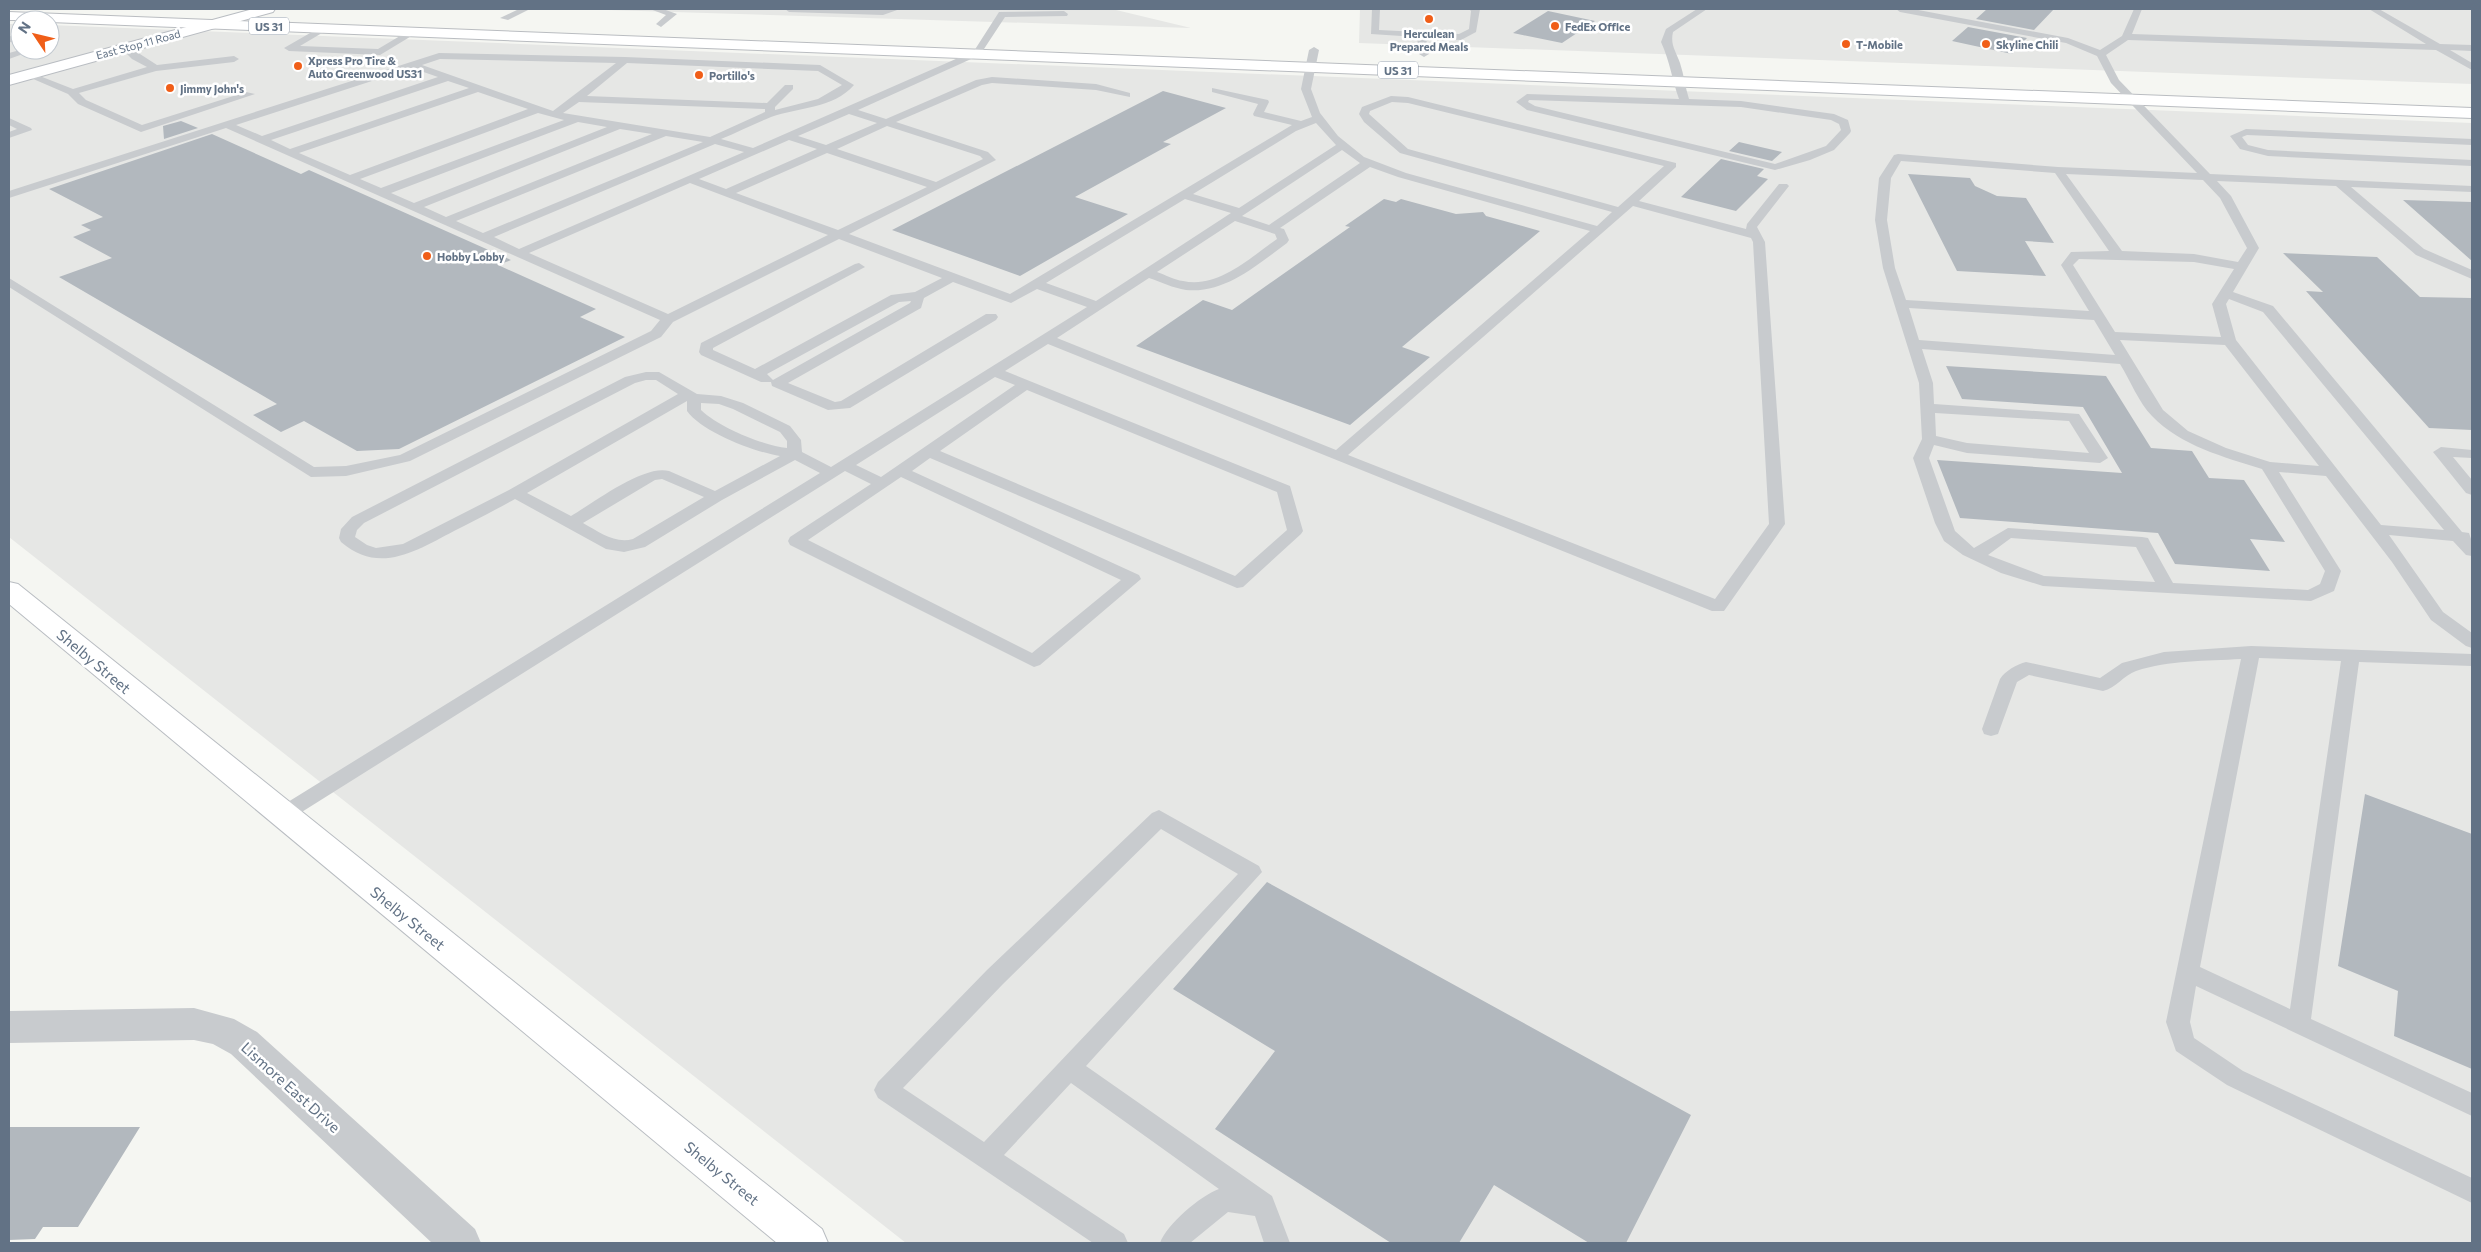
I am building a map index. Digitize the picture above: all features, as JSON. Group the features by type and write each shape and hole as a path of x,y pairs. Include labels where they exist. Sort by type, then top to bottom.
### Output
{"main road":[{"name":"US 31","path":"259,9 286,10"},
{"name":"East Stop 11 Road","path":"9,80 268,9"},
{"path":"486,17 506,18 530,14"},
{"name":"US 31","path":"9,16 2472,113"},
{"path":"641,23 661,24 677,19"},
{"path":"968,36 1006,37"},
{"path":"1309,49 1332,50"},
{"name":"US 31","path":"1406,53 1442,55"},
{"path":"1657,63 1696,65"},
{"path":"2095,80 2134,82"},
{"name":"Shelby Street","path":"9,590 808,1243"}],"street":[{"name":"Lismore East Drive","path":"9,1027 194,1024 221,1030 238,1039 461,1243"}],"lane":[{"path":"654,9 677,19 684,9"},
{"path":"789,9 883,12 896,9"},
{"path":"1376,9 1374,32 1461,37 1474,30 1476,9 1473,9"},
{"path":"1685,9 1700,11"},
{"path":"1900,9 2068,41 2101,54 2115,81 2131,100 2225,196 2253,248 2219,304 2229,341 2329,472 2398,558 2437,616 2472,642"},
{"path":"2101,54 2126,37 2138,9"},
{"path":"2373,9 2472,66"},
{"path":"1685,103 1678,82 1676,64 1666,42 1669,31 1700,11"},
{"path":"519,253 976,53 1002,14 1064,14"},
{"path":"324,28 289,48 380,52 413,32"},
{"path":"1421,36 1424,54"},
{"path":"2126,37 2472,48"},
{"path":"126,48 135,57 155,68"},
{"path":"1309,49 1312,66 1306,89 1318,118 1343,145 1360,159 1402,175 1599,230"},
{"path":"9,195 439,56 625,60 820,68 849,86 841,92 813,104 770,110 577,100"},
{"path":"72,92 155,68 234,59"},
{"path":"554,115 577,100 625,60"},
{"path":"413,65 554,115 712,141 754,151"},
{"path":"29,75 72,92 82,102 141,129 250,94"},
{"path":"262,140 449,78"},
{"path":"726,193 980,82 992,80 1096,87 1126,95"},
{"path":"484,238 712,141 770,110 789,87"},
{"path":"291,152 479,88"},
{"path":"1216,90 1264,102 1258,114 1303,124"},
{"path":"1527,97 1685,103 1741,104 1814,113 1844,122 1846,131 1830,148 1806,158 1775,167 1531,108 1521,102 1527,97"},
{"path":"1338,456 1621,211 1672,165 1408,100 1381,102 1366,109 1364,114 1368,120 1404,151 1621,211"},
{"path":"350,178 539,109"},
{"path":"9,282 311,472 346,471 405,458 656,334 668,319 990,160 984,154 847,110"},
{"path":"382,192 576,118"},
{"path":"689,179 1011,299 1303,124 1318,118"},
{"path":"9,121 27,130 9,135"},
{"path":"227,124 668,319"},
{"path":"414,207 620,126"},
{"path":"2472,142 2246,132 2235,136 2244,147 2268,153 2472,163"},
{"path":"446,221 665,133"},
{"path":"788,136 937,186"},
{"path":"282,815 1047,339 1343,145"},
{"path":"2268,466 2333,571 2328,587 2311,596 2043,581 2004,569 1963,548 1949,536 1921,458 1929,439 1926,383 1889,268 1881,220 1885,178 1898,157 2058,170 2472,188"},
{"path":"1271,229 1369,162"},
{"path":"2058,170 2118,254"},
{"path":"2338,182 2420,252 2472,275"},
{"path":"1047,339 1718,607 1777,524 1759,242 1751,227 1783,186"},
{"path":"1147,273 1187,286 1208,285 1228,278 1283,240 1280,232 1184,195"},
{"path":"1631,202 1755,235"},
{"path":"2242,266 2194,258 2118,254 2075,255 2067,265 2157,413 2184,434 2221,451 2268,466 2329,472"},
{"path":"859,267 706,346 706,352 832,407 844,405 992,317"},
{"path":"756,374 896,298 918,296 953,277"},
{"path":"1035,284 1096,306"},
{"path":"2225,293 2268,309 2465,537 2472,551"},
{"path":"777,383 916,305 918,296"},
{"path":"1900,304 2098,316"},
{"path":"2110,336 2229,341"},
{"path":"1913,344 2125,360"},
{"path":"929,452 1237,583 1295,531 1284,489 994,372"},
{"path":"690,396 515,493 409,548 391,554 371,554 356,548 347,538 349,529 358,520 630,380 646,376 659,376 690,396 721,400 785,429 794,440 795,454"},
{"path":"900,471 1133,579 1034,662 796,541 1025,385"},
{"path":"690,396 694,411 703,420 768,450 795,454 882,483"},
{"path":"1928,408 2074,417 2100,458 1967,448 1929,439"},
{"path":"2472,454 2441,452 2472,490"},
{"path":"515,493 573,522 612,545 624,547 639,543 716,497 795,454"},
{"path":"573,522 651,476 664,474 716,497"},
{"path":"2374,529 2465,537"},
{"path":"1978,555 2008,533 2142,542 2167,588"},
{"path":"2251,652 2178,1022 2184,1044 2235,1078 2472,1191"},
{"path":"1991,730 2009,679 2026,668 2103,685 2128,666 2164,658 2251,652 2472,660"},
{"path":"2299,1024 2351,656"},
{"path":"986,1157 1252,872 1159,818 995,977 886,1090 986,1157 1115,1243"},
{"path":"2188,972 2472,1105"},
{"path":"1069,1068 1263,1205 1278,1239 1276,1243"},
{"path":"1173,1243 1186,1228 1224,1199 1263,1205"}],"shaded area":[{"path":"575,9 1112,9 1191,28"},
{"path":"1360,9 2472,9 2472,84 1359,43"},
{"path":"9,24 10,60 60,60 60,25 2472,123 2472,1243 906,1243 9,537"}],"building":[{"path":"1987,9 2054,9 2034,30 1976,19"},
{"path":"1548,11 1595,21 1562,43 1513,33"},
{"path":"1968,27 2027,38 2012,54 1952,41"},
{"path":"1163,91 1226,108 1163,142 1171,144 1075,197 1128,214 1020,276 892,230"},
{"path":"181,121 198,128 164,139 163,126"},
{"path":"212,134 301,174 309,170 511,260 498,265 596,309 580,317 625,337 399,449 357,451 304,421 281,432 253,415 277,404 59,277 112,258 73,237 91,230 81,225 103,217 49,189"},
{"path":"1739,142 1782,152 1772,161 1729,151"},
{"path":"1721,159 1764,169 1757,176 1768,179 1736,211 1681,197"},
{"path":"1908,174 1970,178 1975,186 1997,196 2026,198 2054,243 2025,241 2046,276 1957,271"},
{"path":"1384,199 1396,202 1401,199 1456,214 1483,212 1486,216 1540,231 1402,347 1430,357 1350,425 1136,346 1203,300 1232,310 1350,227 1345,226"},
{"path":"2403,200 2472,202 2472,261"},
{"path":"2283,253 2377,257 2420,297 2472,298 2472,430 2429,428 2306,291 2323,292"},
{"path":"1946,366 2106,376 2151,448 2192,451 2209,478 2244,480 2285,542 2250,539 2270,571 2175,564 2158,533 1960,518 1937,460 2122,473 2083,407 1962,399"},
{"path":"2365,794 2472,834 2472,1069 2394,1036 2398,991 2338,966"},
{"path":"1267,882 1691,1115 1626,1243 1589,1243 1494,1185 1459,1243 1391,1243 1215,1129 1275,1051 1173,989"},
{"path":"9,1127 140,1127 78,1227 43,1227 35,1239 9,1240"}],"place":[{"name":"Herculean Prepared Meals","path":"1429,19"},
{"name":"FedEx Office","path":"1555,26"},
{"name":"T-Mobile","path":"1846,44"},
{"name":"Skyline Chili","path":"1986,44"},
{"name":"Xpress Pro Tire & Auto Greenwood US31","path":"298,66"},
{"name":"Portillo's","path":"699,75"},
{"name":"Jimmy John's","path":"170,88"},
{"name":"Hobby Lobby","path":"427,256"}]}
